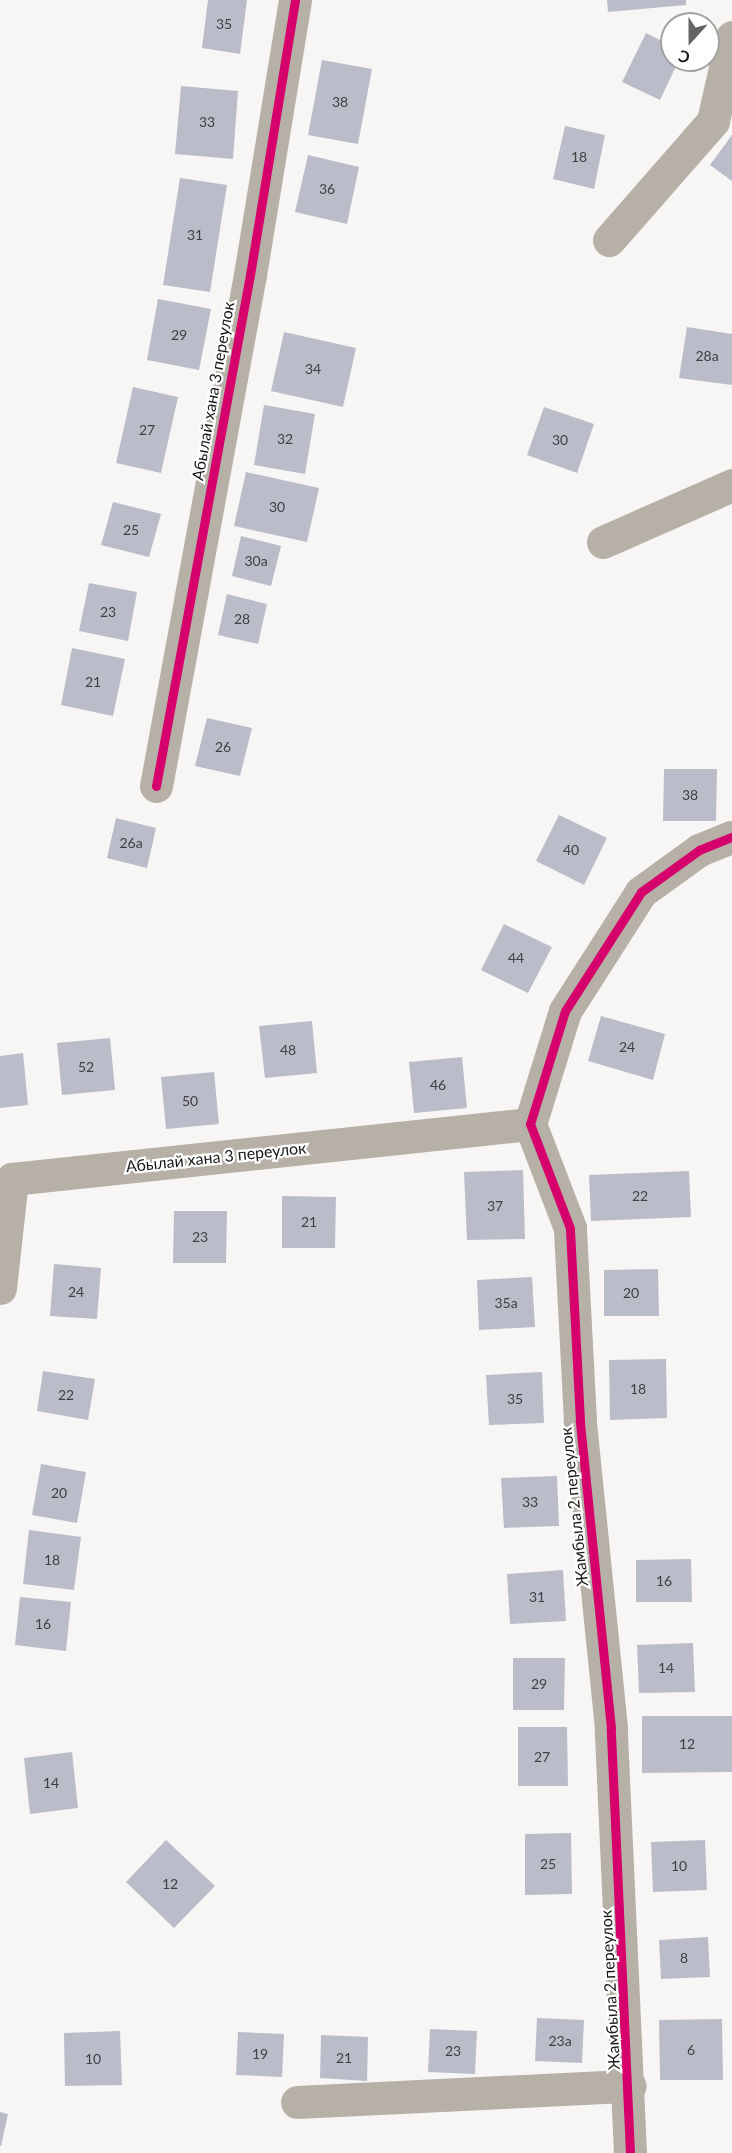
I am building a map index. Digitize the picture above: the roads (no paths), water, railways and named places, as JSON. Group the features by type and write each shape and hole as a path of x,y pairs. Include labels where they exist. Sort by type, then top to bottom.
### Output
{"street":[{"name":"Абылай хана 3 переулок","path":"156,786 250,275 295,0"},
{"path":"609,240 713,121 732,37"},
{"path":"603,542 732,485"},
{"path":"530,1124 565,1011 641,892 699,850 732,837"},
{"name":"Абылай хана 3 переулок","path":"0,1288 12,1179 530,1124"},
{"name":"Жамбыла 2 переулок","path":"530,1124 570,1228 580,1421 611,1728 630,2086 630,2153"},
{"path":"297,2102 630,2086"}]}
